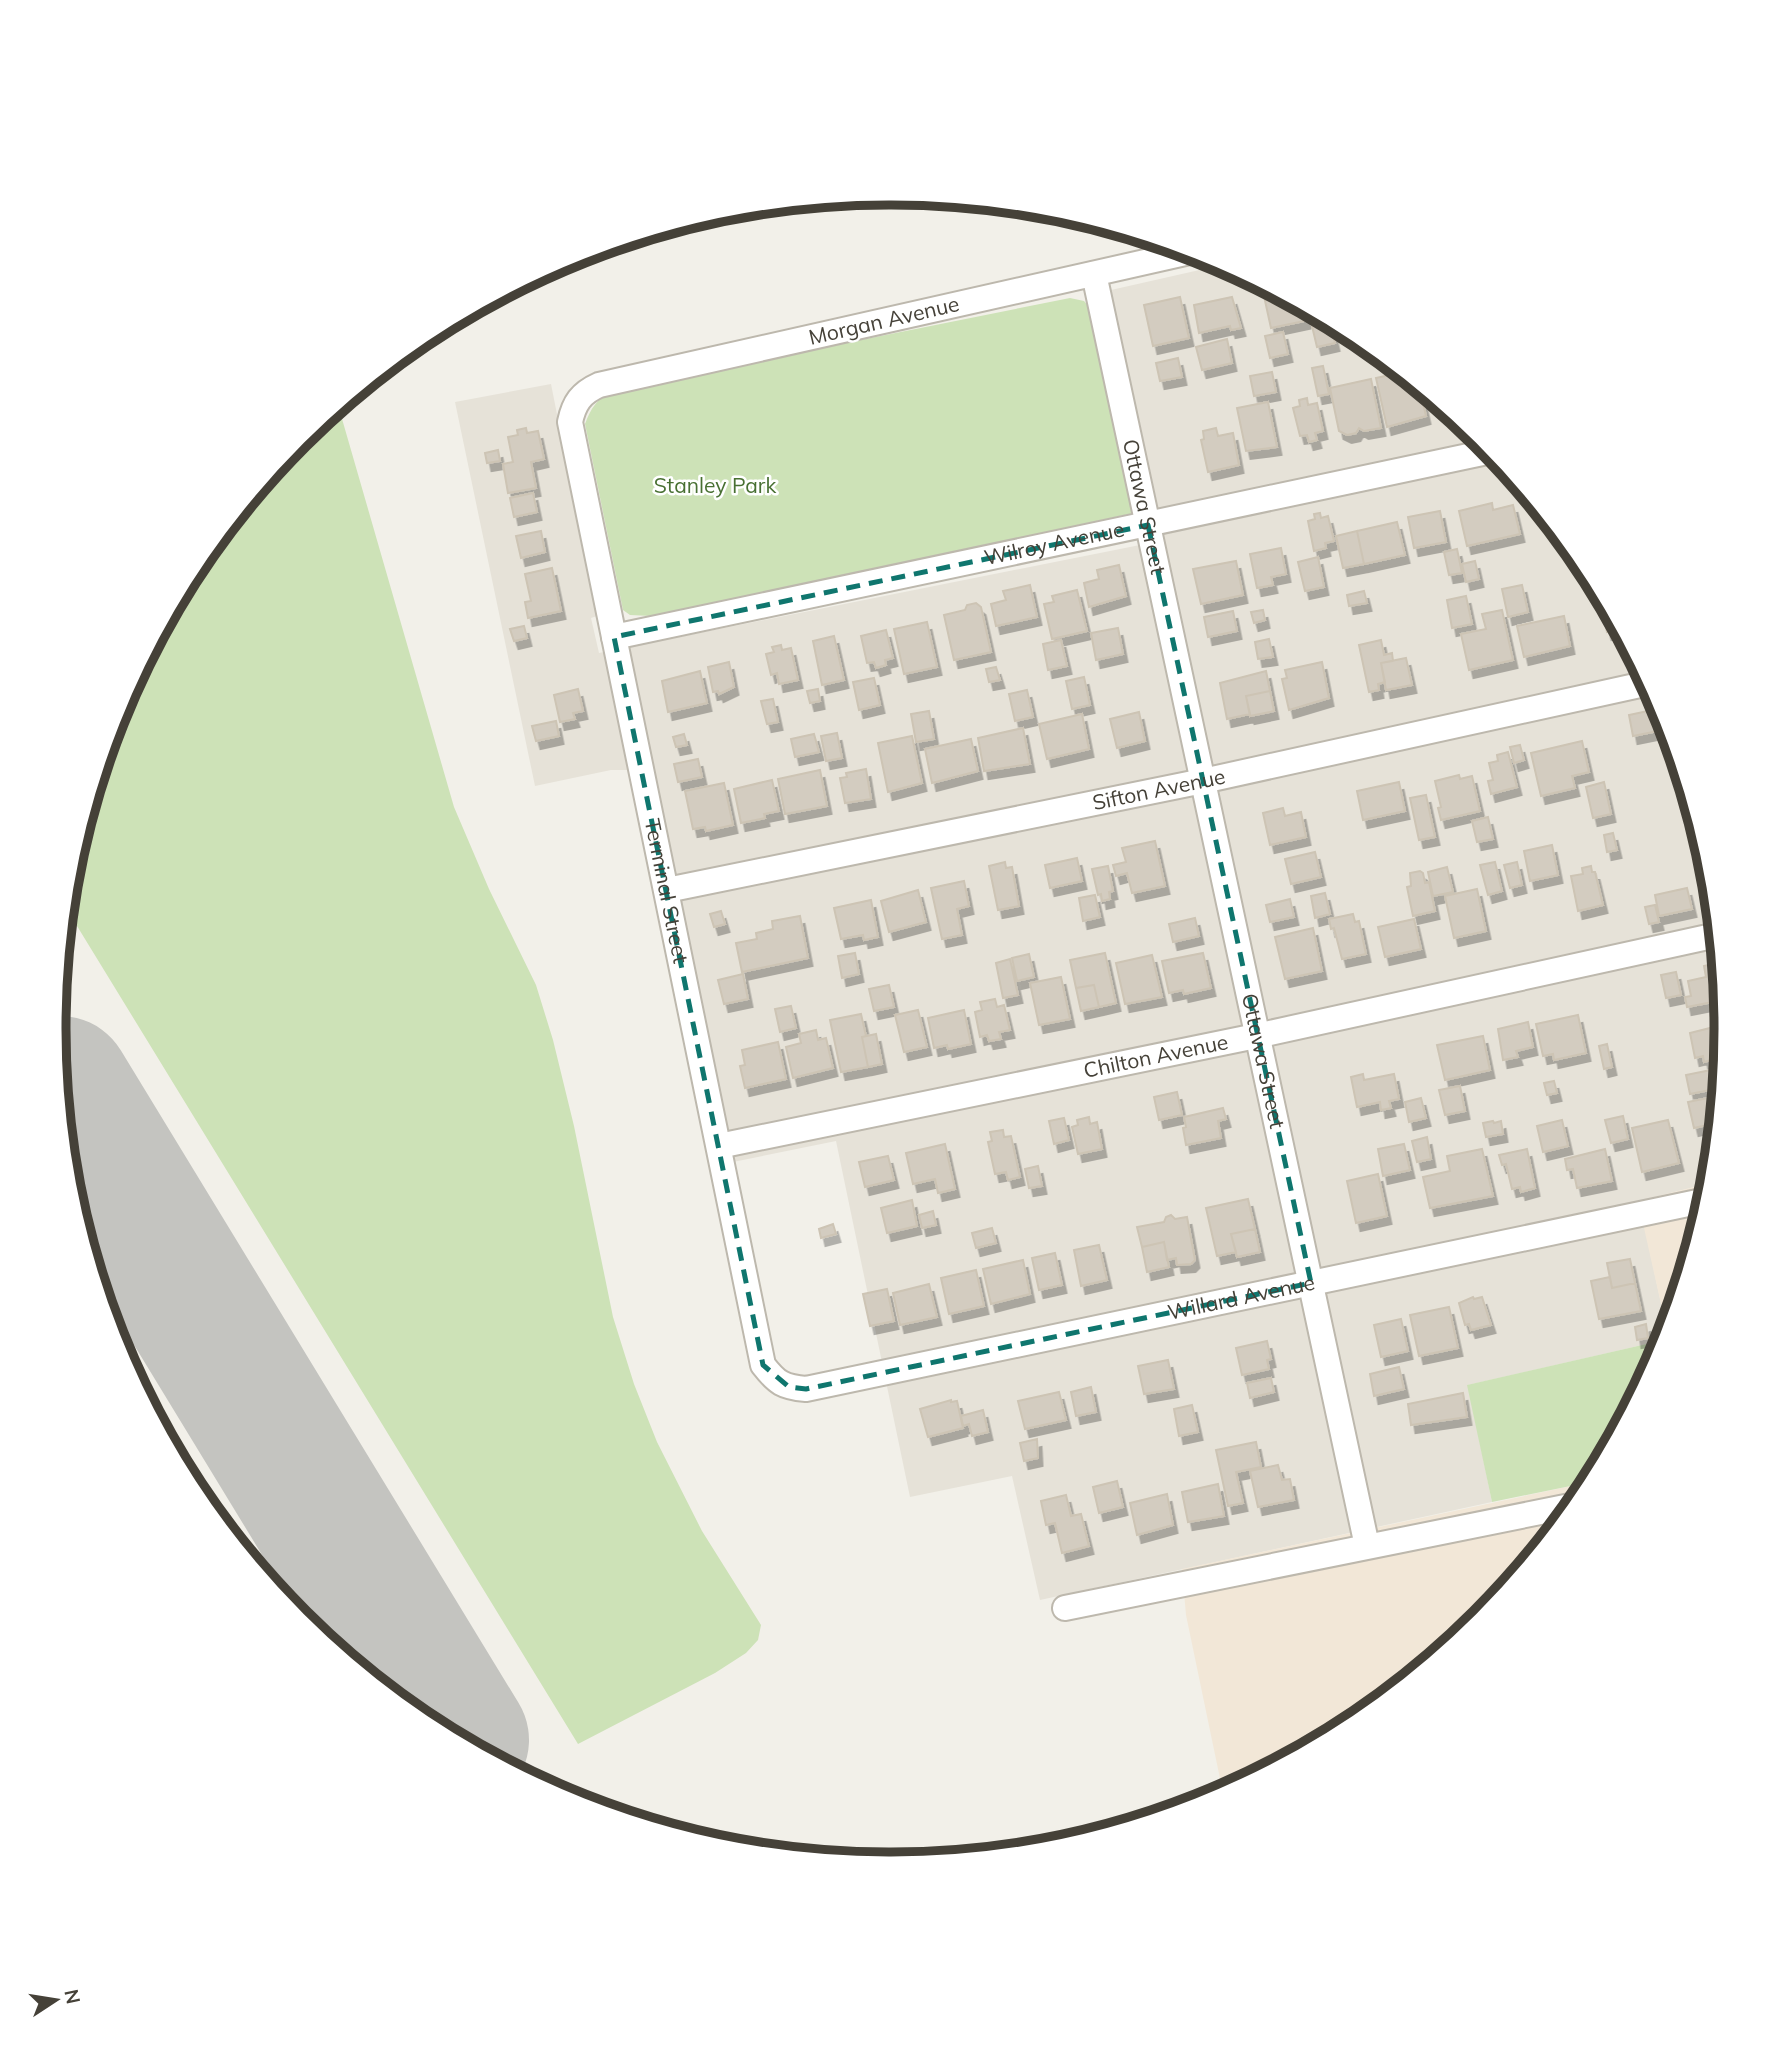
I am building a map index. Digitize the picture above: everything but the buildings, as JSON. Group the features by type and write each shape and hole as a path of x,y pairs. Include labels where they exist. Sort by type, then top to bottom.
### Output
{"street":[{"name":"Morgan Avenue","path":"579,398 599,385 1175,255"},
{"name":"Ottawa Street","path":"1094,274 1367,1546"},
{"name":"Terminal Street","path":"579,398 570,422 763,1365 774,1380"},
{"name":"Wilroy Avenue","path":"614,637 1479,453"},
{"name":"Sifton Avenue","path":"667,890 1203,781 1639,685"},
{"name":"Chilton Avenue","path":"719,1146 1256,1036 1708,937"},
{"name":"Willard Avenue","path":"774,1380 789,1387 806,1389 1695,1203"},
{"path":"1065,1608 1558,1508"}],"highlighted area":[{"path":"1148,525 1311,1283 806,1389 789,1387 763,1365 614,637"}],"shaded area":[{"path":"1208,268 1302,315 1348,343 1433,409 1509,485 1543,527 1575,570 1629,664 1670,763 1698,867 1706,921 1712,974 1712,1082 1698,1186 1639,1201 1663,1312 1651,1343 1468,1385 1492,1502 1040,1600 1012,1476 910,1497 836,1141 733,1162 651,770 611,770 535,786 455,402 551,384 597,616 591,618 599,653 1165,540 1111,290"},
{"path":"1698,1186 1663,1312 1638,1201"},
{"path":"1576,1485 1509,1571 1433,1647 1348,1713 1254,1767 1221,1782 1186,1615 1182,1569"}],"green space":[{"name":"Stanley Park","path":"1070,298 1084,301 1090,308 1134,513 651,616 630,615 623,610 585,424 595,404 607,393"},
{"path":"341,415 454,807 489,889 536,985 553,1040 574,1126 613,1317 634,1384 657,1442 702,1531 761,1625 758,1640 746,1653 715,1673 578,1744 74,921 82,867 110,763 151,664 205,570 237,527 271,485"},
{"path":"1651,1343 1629,1392 1576,1485 1492,1502 1467,1385"}],"runway":[{"path":"71,1104 447,1722"}]}
